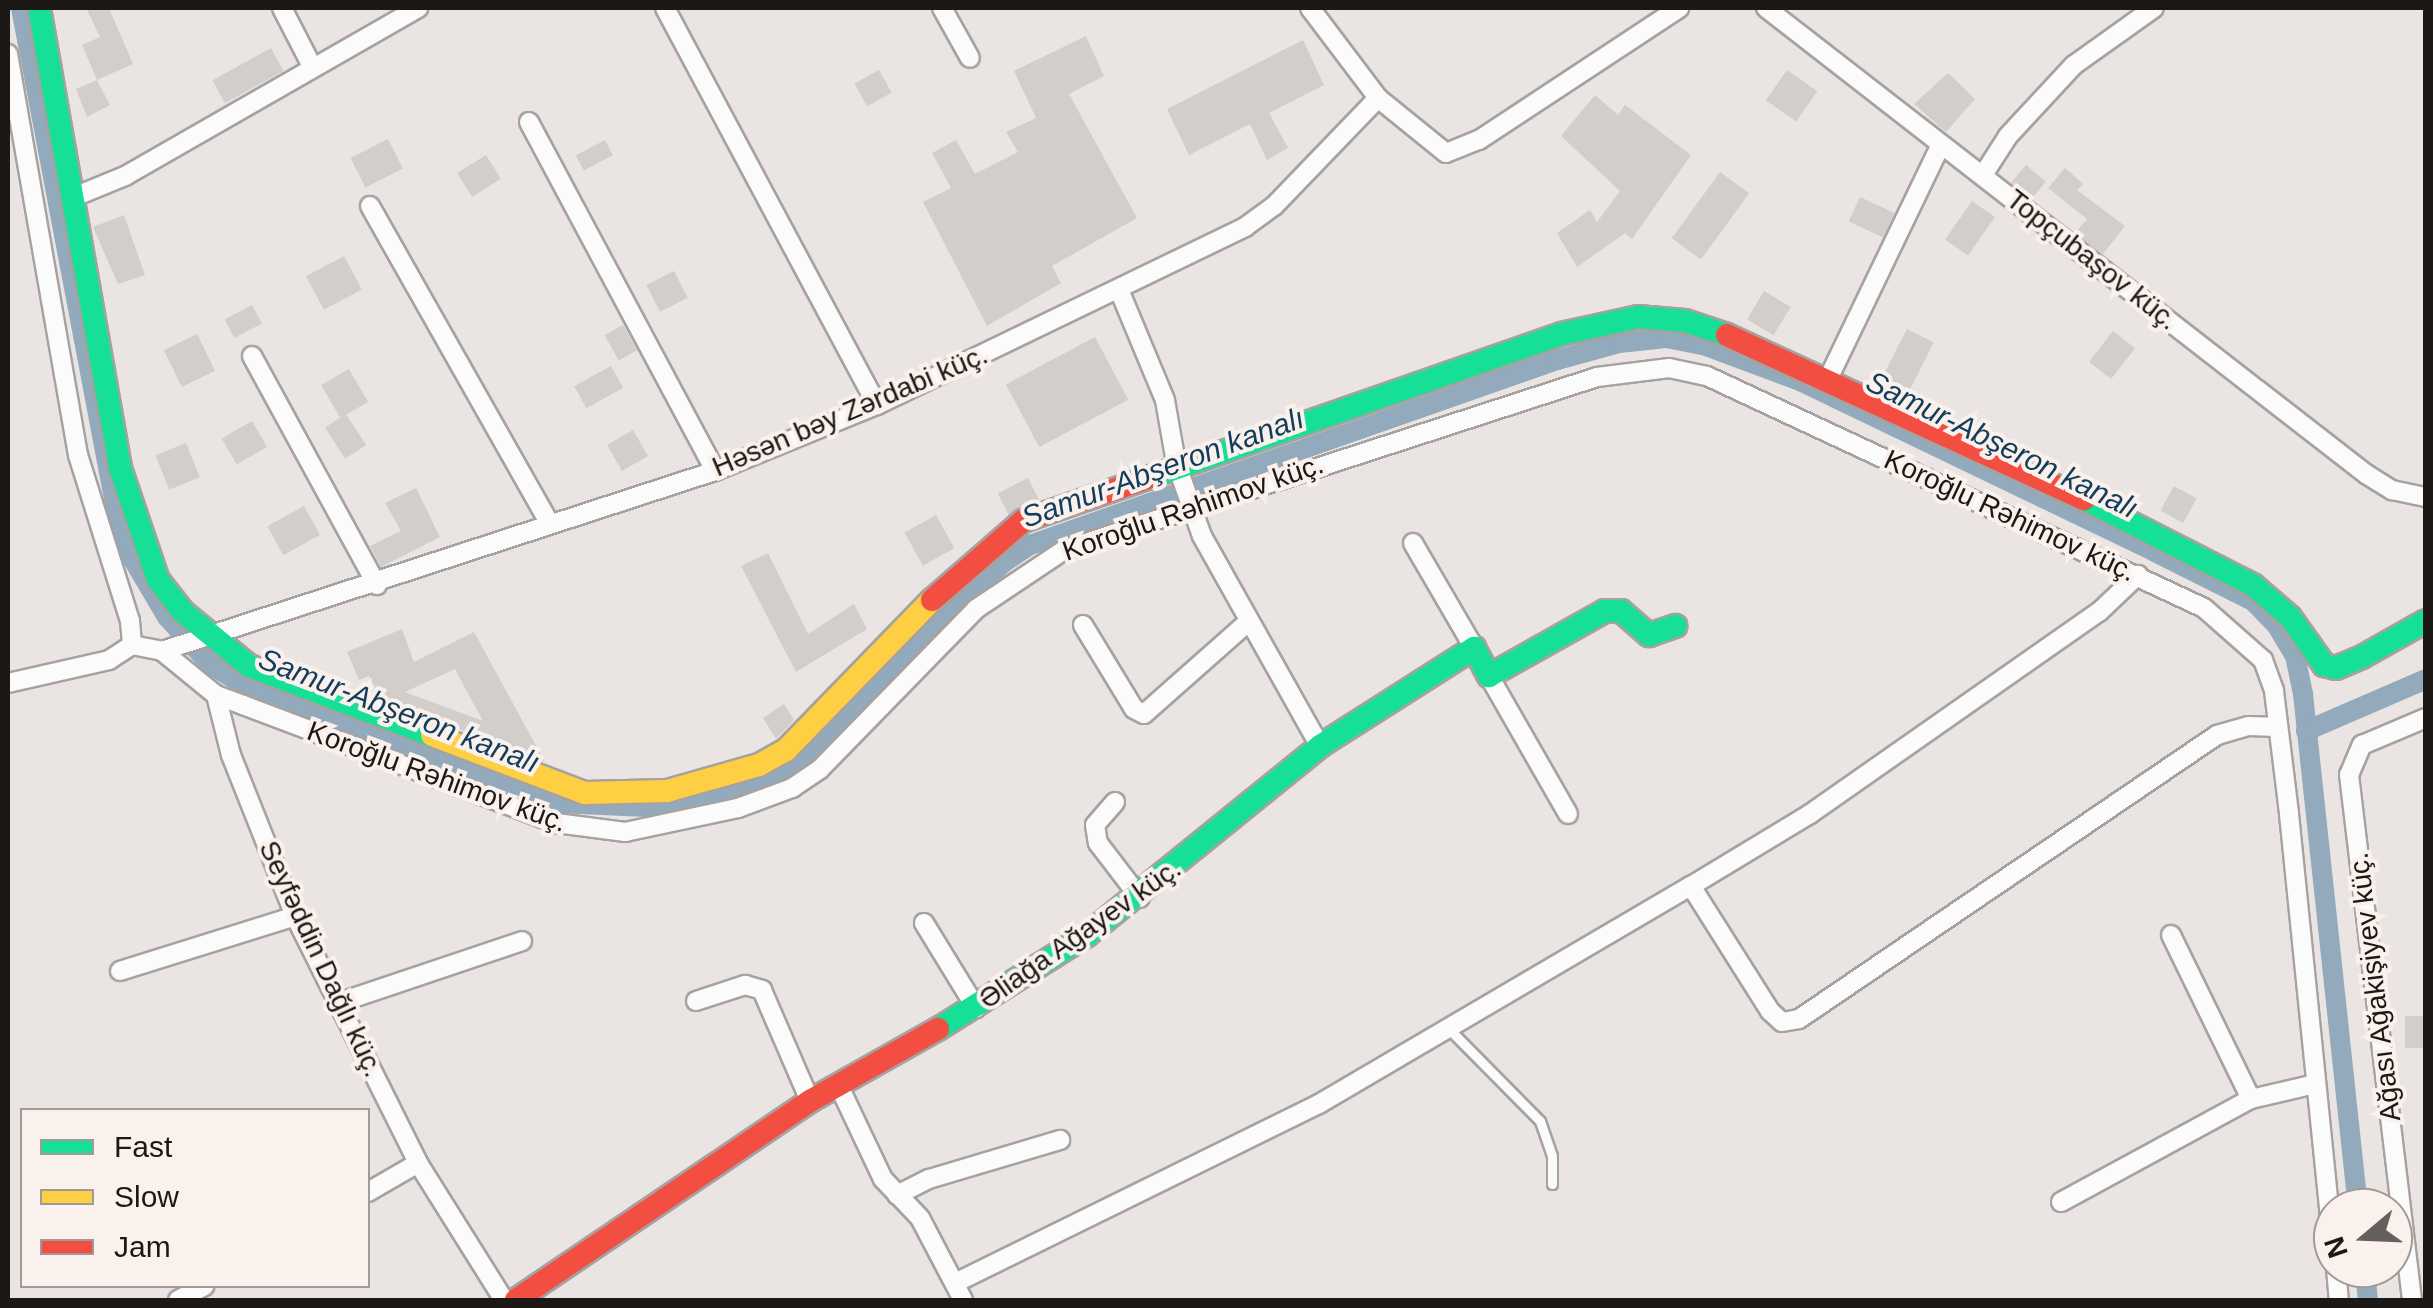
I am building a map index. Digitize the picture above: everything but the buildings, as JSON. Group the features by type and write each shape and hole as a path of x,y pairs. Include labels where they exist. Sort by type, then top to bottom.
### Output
{"street":[{"name":"Koroğlu Rəhimov küç.","path":"40,8 128,499 158,580 208,636 282,681 585,793 667,790 758,765 786,750 1000,535 1176,463 1560,334 1638,317 1728,332 1829,377 2253,585 2290,617 2324,666 2336,668 2362,657 2426,621"},
{"path":"282,8 312,66"},
{"path":"74,197 125,176 418,8"},
{"path":"666,8 878,406"},
{"path":"942,8 970,58"},
{"path":"1310,8 1378,98 1431,148 1460,150 1679,8"},
{"name":"Topçubaşov küç.","path":"1766,8 2366,474 2392,490 2426,497"},
{"path":"1983,175 2008,136 2074,65 2154,8"},
{"path":"8,54 78,455 130,622 132,646 109,660 8,683"},
{"name":"Həsən bəy Zərdabi küç.","path":"162,651 377,585 714,471 878,406 1120,292 1274,206 1378,98"},
{"path":"528,122 714,471"},
{"path":"1829,377 1940,146"},
{"path":"370,206 550,524"},
{"path":"1120,292 1165,400 1176,463 1190,506 1320,746"},
{"path":"252,356 377,585"},
{"name":"Koroğlu Rəhimov küç.","path":"132,646 162,651 216,695 556,823 625,832 664,825 792,788 820,769 1009,582 1064,550 1552,390 1627,370 1669,368 1707,376 2138,575 2204,608 2252,646 2269,672 2278,728 2327,1188"},
{"path":"1413,543 1568,814"},
{"path":"955,1283 1318,1104 1692,886 1826,803 2099,612 2138,575"},
{"path":"1489,676 1605,612 1621,612 1649,636 1675,626"},
{"path":"1084,625 1134,708 1144,714 1249,621"},
{"name":"Əliağa Ağayev küç.","path":"516,1300 810,1100 976,1008 1140,898 1320,746 1474,648"},
{"name":"Seyfəddin Dağlı küç.","path":"216,695 231,755 295,916 342,1002 418,1164 504,1300"},
{"name":"Ağası Ağakişiyev küç.","path":"2412,1300 2350,775 2362,745 2426,718"},
{"path":"1692,886 1770,1011 1782,1022 1799,1019 2218,734 2249,726 2278,728"},
{"path":"1115,802 1095,825 1098,843 1140,898"},
{"path":"120,971 295,916"},
{"path":"924,922 976,1008"},
{"path":"2171,935 2250,1099"},
{"path":"342,1002 522,941"},
{"path":"696,1001 746,985 762,990 810,1100"},
{"path":"838,1084 868,1153 937,1244 963,1300"},
{"path":"2061,1202 2250,1099 2315,1084"},
{"path":"897,1195 928,1179 1060,1140"},
{"path":"370,1191 418,1164"},
{"path":"178,1300 200,1288"}],"lane":[{"path":"1448,1028 1540,1120 1552,1156 1552,1184"}],"waterway":[{"name":"Samur-Abşeron kanalı","path":"21,8 122,541 167,617 210,664 247,687 557,803 670,808 785,773 1003,563 1030,545 1557,360 1619,343 1666,338 1703,345 1800,381 2155,552 2253,601 2277,626 2295,656 2303,694 2356,1188"},
{"path":"2306,731 2426,679"},
{"name":"Samur-Abşeron kanalı","path":"2367,1288 2368,1300"}],"traffic: fast":[{"path":"39,8 120,468 158,580 183,612 249,666 432,735"},
{"path":"1151,477 1561,334 1638,317 1685,321 1727,335"},
{"path":"2084,499 2253,585 2290,617 2324,665 2336,668 2362,657 2426,621"},
{"path":"938,1029 1087,935 1320,746 1474,648 1489,676 1605,611 1621,611 1649,635 1675,626"}],"traffic: slow":[{"path":"432,735 585,793 667,791 759,765 786,750 932,600"}],"traffic: jam":[{"path":"1727,335 2084,499"},
{"path":"932,600 1023,521 1151,477"},
{"path":"516,1300 810,1101 938,1029"}]}
